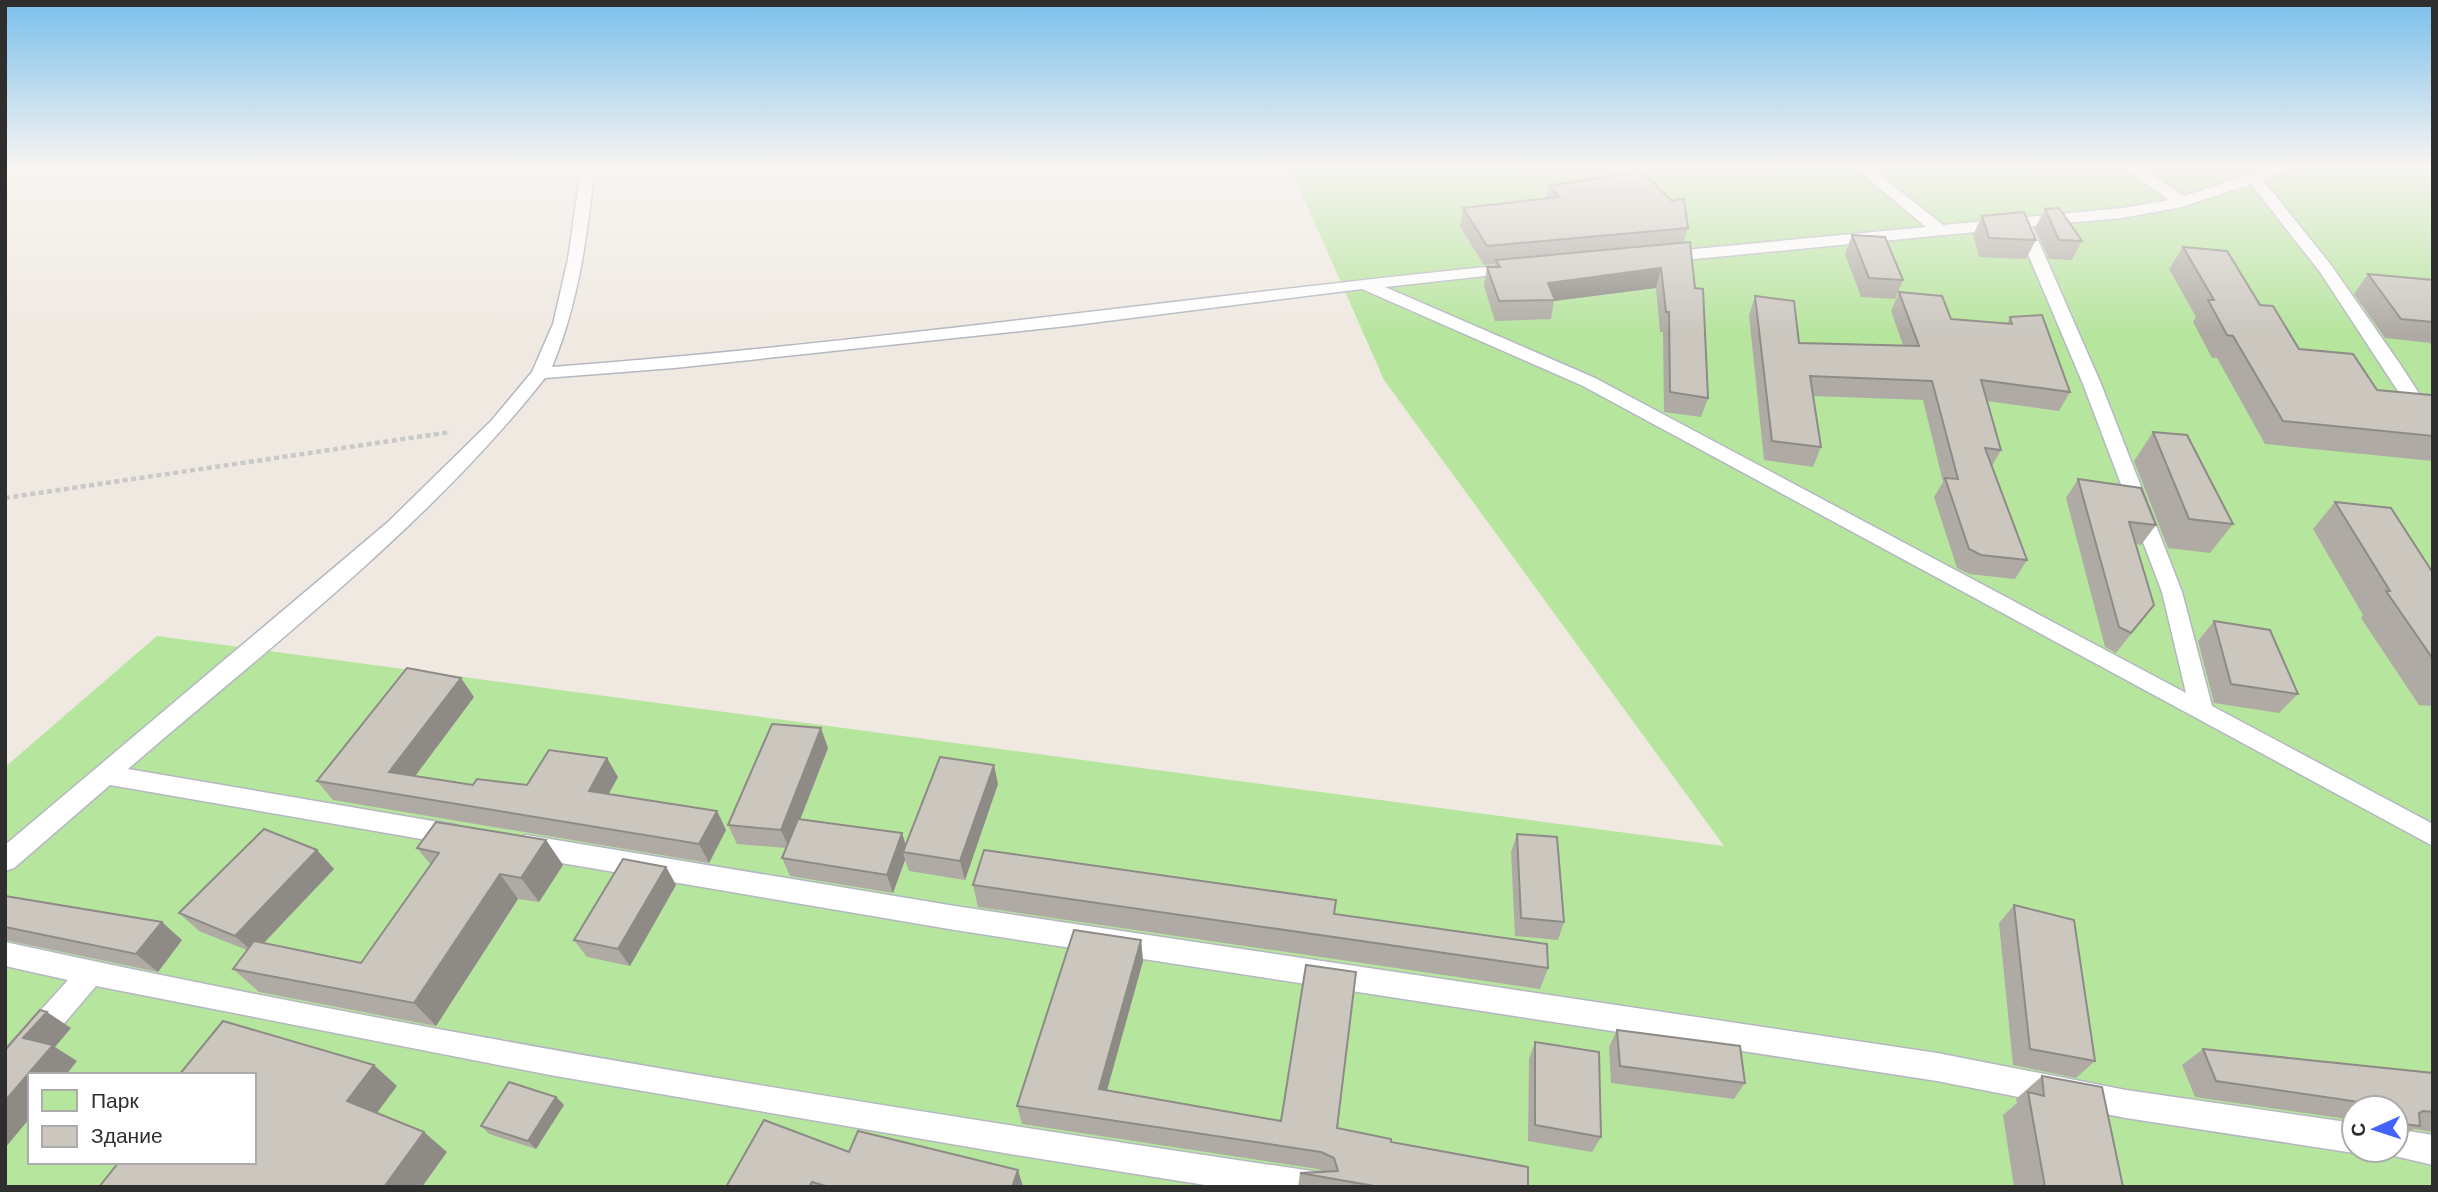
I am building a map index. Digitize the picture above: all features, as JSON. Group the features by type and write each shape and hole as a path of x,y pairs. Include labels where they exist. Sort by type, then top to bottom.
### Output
{"lane":[{"path":"5,860 395,527 498,425 540,373 561,324 576,259 581,223"},
{"path":"1930,223 1938,229"},
{"path":"1646,259 1997,223"},
{"path":"2022,223 2092,384 2172,592 2202,711"},
{"path":"2294,223 2377,342 2433,430"},
{"path":"540,373 674,363 1364,284 1527,268"},
{"path":"1364,284 1588,382 2433,836"},
{"path":"103,774 475,838"},
{"path":"502,843 955,918 1924,1065 2126,1104 2340,1136"},
{"path":"5,954 629,1076 1116,1157 1318,1187"},
{"path":"5,1070 92,973"},
{"path":"2410,1146 2433,1150"}],"path":[{"path":"5,498 498,425"}],"green space":[{"path":"1315,223 2433,223 2433,1187 5,1187 5,767 157,636 1724,846 1384,380"}],"building":[{"path":"1472,223 1687,223 1688,228 1487,246"},
{"path":"1984,223 2029,223 2036,240 1989,238"},
{"path":"2051,223 2069,223 2082,241 2059,240"},
{"path":"1852,235 1885,237 1903,280 1869,278"},
{"path":"1690,242 1695,288 1703,289 1708,398 1670,392 1669,312 1666,312 1661,268 1548,283 1555,300 1499,301 1487,267 1500,267 1496,260"},
{"path":"2183,247 2227,251 2260,305 2273,306 2299,349 2353,354 2377,390 2431,395 2433,436 2283,421 2233,336 2227,335 2208,300 2214,300"},
{"path":"2368,274 2433,280 2433,322 2401,319"},
{"path":"1899,292 1942,296 1951,319 2012,324 2010,317 2042,315 2070,392 1981,380 2001,450 1985,448 2027,560 1981,555 1969,549 1945,478 1958,479 1932,381 1810,376 1821,447 1772,441 1755,296 1794,301 1799,343 1919,346"},
{"path":"2153,432 2187,435 2233,524 2189,519"},
{"path":"2078,479 2141,488 2156,525 2129,522 2154,605 2131,633 2119,627"},
{"path":"2335,502 2391,508 2433,573 2433,659 2386,591 2390,591"},
{"path":"2214,621 2270,630 2298,694 2231,684"},
{"path":"407,668 461,678 389,772 473,785 477,779 527,785 549,750 607,758 589,791 717,811 699,844 317,781"},
{"path":"772,724 821,728 781,830 728,825"},
{"path":"940,757 994,765 960,861 903,852"},
{"path":"798,819 902,833 887,875 782,858"},
{"path":"436,822 546,840 521,878 500,874 414,1003 233,969 254,941 361,963 439,853 417,848"},
{"path":"264,829 317,850 235,936 179,913"},
{"path":"1517,834 1557,837 1564,922 1521,918"},
{"path":"984,850 1336,900 1334,914 1547,944 1548,968 973,885"},
{"path":"623,859 666,867 618,949 574,940"},
{"path":"5,896 162,922 136,954 5,927"},
{"path":"2014,905 2074,920 2095,1061 2030,1049"},
{"path":"1074,930 1141,940 1099,1089 1281,1121 1306,965 1356,972 1337,1128 1391,1139 1391,1142 1528,1167 1528,1187 1380,1187 1300,1173 1338,1171 1334,1158 1321,1152 1017,1106"},
{"path":"40,1010 47,1012 23,1038 53,1045 5,1101 5,1050"},
{"path":"223,1021 374,1065 347,1101 424,1132 384,1187 99,1187 117,1164 256,1164 256,1073 181,1073"},
{"path":"1617,1030 1740,1046 1745,1083 1620,1066"},
{"path":"1535,1042 1599,1052 1601,1137 1535,1125"},
{"path":"2203,1049 2433,1073 2433,1112 2419,1113 2420,1126 2410,1125 2410,1094 2340,1094 2340,1099 2216,1081"},
{"path":"2042,1076 2102,1087 2123,1187 2045,1187 2028,1092 2044,1096"},
{"path":"509,1082 556,1097 528,1141 481,1126"},
{"path":"764,1120 849,1152 858,1131 1018,1170 1012,1187 829,1187 812,1182 809,1187 726,1187"}]}
